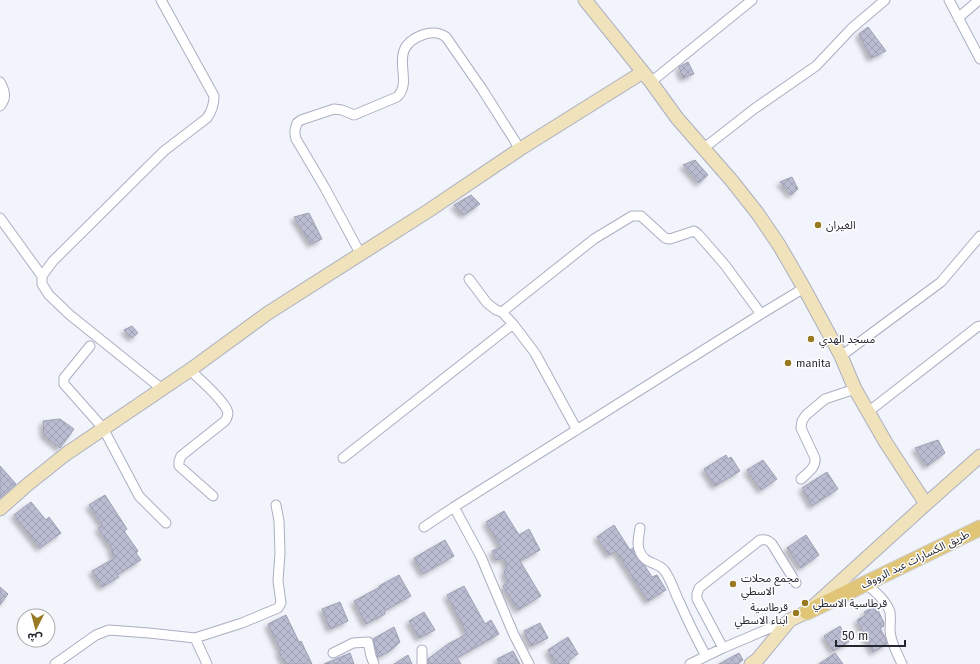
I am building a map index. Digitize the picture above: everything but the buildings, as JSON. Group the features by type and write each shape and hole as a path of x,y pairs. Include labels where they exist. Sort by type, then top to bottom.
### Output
{"main road":[{"name":"طريق الكسارات عبد الرووف","path":"807,612 980,528"}],"street":[{"path":"42,276 53,261 142,171 210,114 214,102 214,96 161,0"},
{"path":"585,0 647,77 677,118 704,148 758,214 779,245 841,356 855,389 868,412 886,443 926,504"},
{"path":"0,509 66,454 190,370 268,313 361,255 520,149 647,77 752,0"},
{"path":"704,148 754,109 816,66 852,28 884,0"},
{"path":"949,0 978,53"},
{"path":"958,18 979,0"},
{"path":"361,255 296,138 294,133 295,128 297,123 301,120 334,109 342,110 354,115 397,97 401,92 403,85 403,51 413,40 424,34 434,32 446,37 482,89 520,149"},
{"path":"0,82 5,96 4,101 0,106"},
{"path":"502,312 594,239 632,216 638,215 665,238 670,239 694,231 698,234 725,265 761,314"},
{"path":"0,218 42,276 42,284 49,296 70,315 162,389"},
{"path":"841,356 941,282 980,236"},
{"path":"469,279 487,303 496,310 502,312 513,324 535,353 577,430"},
{"path":"424,527 804,288"},
{"path":"343,458 513,324"},
{"path":"868,412 980,326"},
{"path":"90,346 64,378 63,382 103,428 139,496 166,523"},
{"path":"190,370 228,410 228,417 225,421 181,456 178,461 179,466 213,496"},
{"path":"801,479 814,467 815,463 815,458 801,428 802,421 806,415 825,399 855,389"},
{"path":"690,664 723,648 807,612 980,456"},
{"path":"55,664 96,635 108,630 195,638 242,623 278,608 281,603 278,581 280,553 279,521 276,505"},
{"path":"454,507 481,557 514,635 530,664"},
{"path":"640,528 638,547 640,554 644,559 664,570 706,656"},
{"path":"723,648 697,599 698,590 704,584 760,540 764,539 772,544 796,583"},
{"path":"865,583 886,604 890,612 890,632 893,647 902,664"},
{"path":"756,663 790,620"},
{"path":"195,638 208,664"},
{"path":"333,653 353,643 368,642 374,664"},
{"path":"422,650 422,664"}],"place":[{"name":"الغيران","path":"818,225"},
{"name":"مسجد الهدي","path":"811,339"},
{"name":"manita","path":"788,363"},
{"name":"مجمع محلات الاسطي","path":"733,584"},
{"name":"قرطاسية الاسطي","path":"805,603"},
{"name":"قرطاسية ابناء الاسطي","path":"796,613"}]}
